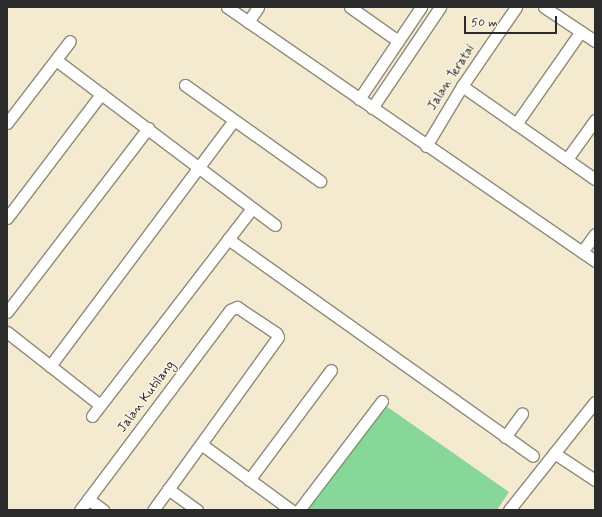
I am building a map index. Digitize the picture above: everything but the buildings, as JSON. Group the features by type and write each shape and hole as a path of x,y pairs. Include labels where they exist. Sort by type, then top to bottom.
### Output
{"street":[{"path":"227,7 595,262"},
{"path":"248,22 258,7"},
{"path":"350,7 398,41"},
{"path":"359,99 421,7"},
{"path":"372,108 440,7"},
{"name":"Jalan Teratai","path":"426,146 462,86 516,7"},
{"path":"544,7 595,41"},
{"path":"516,124 580,31"},
{"path":"7,123 70,41"},
{"path":"56,60 275,225"},
{"path":"185,85 320,181"},
{"path":"462,86 595,179"},
{"path":"7,218 101,94"},
{"path":"50,366 234,120"},
{"path":"567,159 595,120"},
{"path":"7,312 148,128"},
{"path":"92,416 252,208"},
{"path":"582,252 595,234"},
{"path":"228,239 533,456"},
{"name":"Jalan Kutilang","path":"80,510 230,310 234,307 240,309 276,333 278,337 201,444"},
{"path":"7,332 100,405"},
{"path":"249,480 331,370"},
{"path":"298,510 382,401"},
{"path":"511,509 595,402"},
{"path":"505,437 522,414"},
{"path":"153,510 201,444 291,510"},
{"path":"554,453 595,480"},
{"path":"168,489 196,510"},
{"path":"88,499 103,510"}],"green space":[{"path":"386,406 509,492 497,510 306,510"}]}
